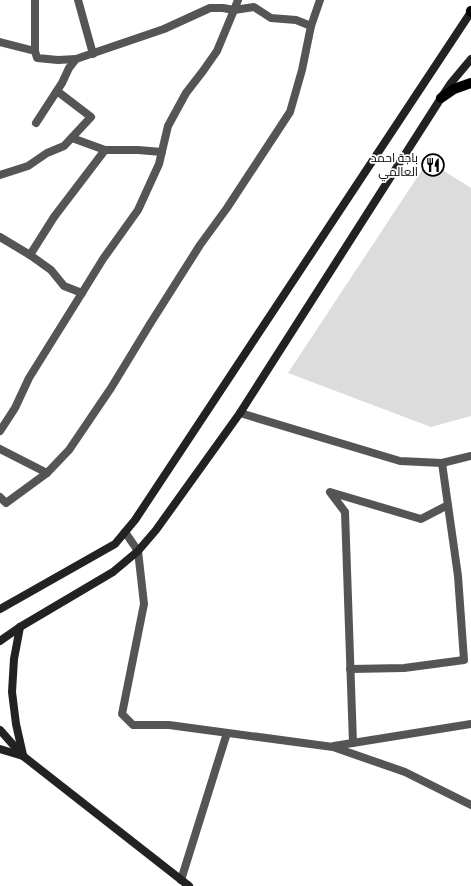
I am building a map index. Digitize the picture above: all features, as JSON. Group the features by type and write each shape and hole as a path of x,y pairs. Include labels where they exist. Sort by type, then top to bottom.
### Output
{"main road":[{"path":"0,609 115,544 134,520 471,12"},
{"path":"0,641 20,627 113,572 138,551 156,530 240,413 441,98 451,83 471,59"},
{"path":"441,98 454,89 471,83"},
{"path":"20,627 14,659 12,692 16,724 23,756"},
{"path":"0,730 23,756 189,886"},
{"path":"0,749 23,756"}],"street":[{"path":"34,0 35,51 37,58 58,60 76,59 93,54 164,29 210,8 234,10 254,7 271,18 296,20 311,26"},
{"path":"78,0 93,54"},
{"path":"0,431 15,408 29,378 103,259 138,210 159,164 168,126 186,92 217,51 238,0"},
{"path":"0,497 6,503 47,473 69,450 111,388 196,252 228,208 290,112 302,70 311,26 320,0"},
{"path":"0,42 35,51"},
{"path":"36,123 76,59"},
{"path":"0,175 28,166 47,153 64,146 90,117 57,91"},
{"path":"72,138 105,150 162,152"},
{"path":"30,254 54,217 105,150"},
{"path":"0,237 30,254 51,270 64,286 82,293"},
{"path":"240,413 400,461 442,462 471,456"},
{"path":"0,449 47,473"},
{"path":"350,669 404,668 464,660 458,576 442,462"},
{"path":"353,743 345,512 330,492 421,519 448,506"},
{"path":"124,532 138,551 144,604 122,714 133,725 168,725 333,747 405,772 471,805"},
{"path":"333,747 471,724"},
{"path":"181,880 227,733"}],"shaded area":[{"path":"428,161 471,188 471,416 431,427 288,373"}],"place":[{"name":"باجة احمد العالمي","path":"433,165"}]}
